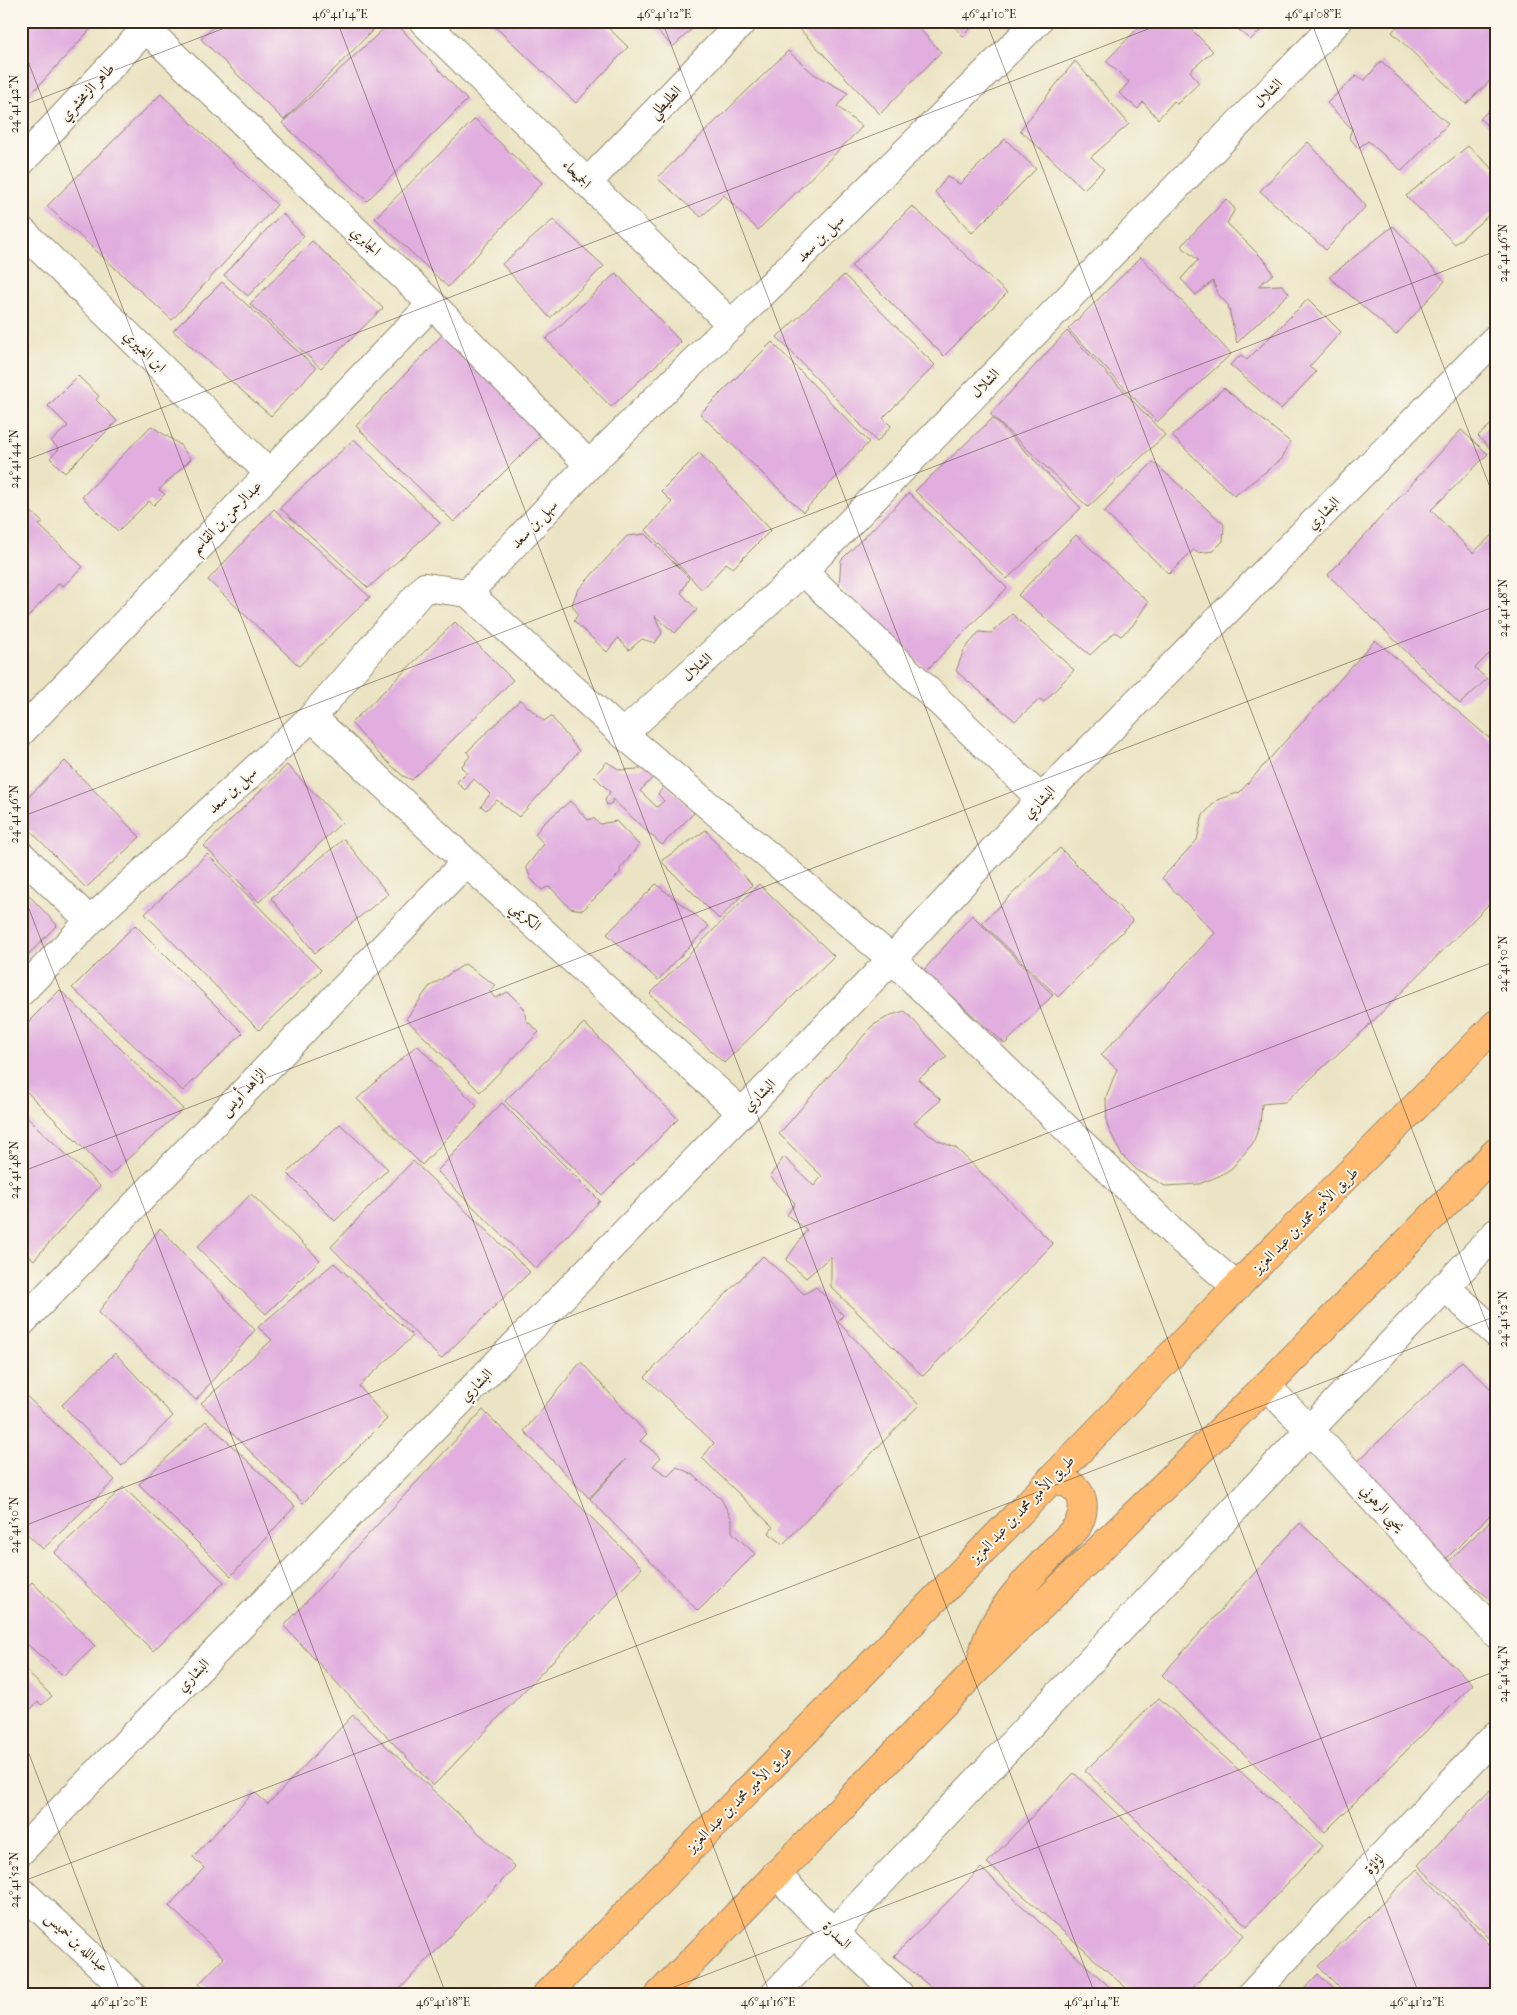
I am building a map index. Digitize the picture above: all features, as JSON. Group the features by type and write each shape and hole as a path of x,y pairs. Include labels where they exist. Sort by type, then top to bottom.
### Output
{"main road":[{"name":"طريق الأمير محمد بن عبد العزيز","path":"547,1994 922,1613 1237,1287 1496,1024"},
{"path":"660,1994 982,1664 1266,1386 1496,1152"},
{"path":"982,1664 987,1640 996,1619 1077,1527 1082,1517 1084,1505 1080,1494 1072,1485 1062,1480 1051,1479"}],"street":[{"name":"الجميحاء","path":"423,21 732,325"},
{"name":"الطليطلي","path":"587,184 743,21"},
{"name":"سهل بن سعد","path":"21,992 90,921 312,717 425,587 468,593 589,465 1038,21"},
{"name":"الشلال","path":"623,734 802,570 1338,21"},
{"name":"طاهر الزمخشري","path":"21,162 146,24"},
{"name":"الجابري","path":"146,24 432,304 589,465"},
{"name":"ابن الغبيري","path":"21,230 269,473"},
{"name":"عبدالرحمن بن القاسم","path":"21,732 432,304"},
{"name":"البشاري","path":"21,1851 892,959 1041,799 1496,338"},
{"path":"802,570 1041,799"},
{"path":"468,593 623,734 892,959 1176,1235 1237,1287"},
{"name":"الكريمي","path":"312,717 466,862 741,1112"},
{"path":"21,855 90,921"},
{"name":"الزاهد أويس","path":"21,1323 466,862"},
{"path":"775,1994 1496,1233"},
{"path":"1444,1286 1496,1333"},
{"name":"يحيى الرهوني","path":"1266,1386 1310,1430 1496,1634"},
{"name":"لؤلؤة","path":"1252,1994 1496,1735"},
{"name":"السدرة","path":"776,1874 833,1932 899,1994"},
{"name":"عبدالله بن خميس","path":"26,1903 131,1994"}],"building":[{"path":"21,21 98,21 21,105"},
{"path":"220,21 382,21 284,120 201,39"},
{"path":"392,21 467,100 367,201 282,123"},
{"path":"489,21 601,21 628,47 576,103"},
{"path":"648,21 700,21 673,47"},
{"path":"794,21 912,21 941,52 880,114"},
{"path":"949,21 978,21 963,36"},
{"path":"1145,21 1183,21 1213,51 1190,71 1199,83 1177,104 1174,101 1158,119 1143,102 1138,109 1119,93 1129,82 1106,61"},
{"path":"1229,21 1271,21 1250,40"},
{"path":"1402,21 1496,21 1496,75 1466,104 1392,32"},
{"path":"788,51 814,74 848,93 837,106 862,127 758,230 724,195 701,217 657,178"},
{"path":"1075,61 1129,124 1091,157 1104,169 1084,189 1020,130"},
{"path":"1381,61 1448,124 1402,171 1368,141 1358,148 1349,137 1352,129 1327,103 1356,76 1365,80"},
{"path":"161,94 277,205 172,320 47,206"},
{"path":"1496,103 1496,133 1480,119"},
{"path":"475,119 542,183 448,287 375,218"},
{"path":"1005,139 1036,169 972,233 935,192 947,177 960,184"},
{"path":"1308,142 1366,206 1326,250 1260,191"},
{"path":"1468,146 1496,172 1496,209 1455,244 1406,196"},
{"path":"1226,199 1235,209 1227,223 1266,262 1273,274 1258,286 1282,285 1289,293 1237,343 1228,305 1218,294 1213,281 1196,295 1181,279 1198,260 1181,246"},
{"path":"912,206 1007,293 944,356 875,287 851,266"},
{"path":"282,213 304,236 248,296 224,275"},
{"path":"553,220 604,266 550,318 502,264"},
{"path":"1393,226 1445,281 1396,335 1329,277"},
{"path":"312,241 383,308 321,368 250,304"},
{"path":"1141,257 1231,354 1157,422 1068,329"},
{"path":"616,273 681,342 611,407 546,339"},
{"path":"844,275 935,365 883,418 891,426 877,442 777,337"},
{"path":"222,282 316,368 271,416 173,331"},
{"path":"1308,299 1341,332 1309,367 1316,372 1281,409 1230,365 1241,355 1247,360"},
{"path":"1067,331 1165,435 1088,507 990,414"},
{"path":"444,333 547,429 454,522 356,426"},
{"path":"772,342 869,442 803,512 700,414"},
{"path":"78,376 99,396 96,400 117,421 65,473 50,458 59,449 51,441 68,426 48,406"},
{"path":"1224,388 1290,442 1282,459 1234,496 1172,436"},
{"path":"993,418 1081,508 1007,579 915,491"},
{"path":"1496,420 1496,455 1478,436"},
{"path":"151,426 179,444 191,459 159,490 165,494 154,505 149,501 118,531 82,497"},
{"path":"1461,430 1488,454 1431,510 1473,553 1493,534 1496,536 1496,647 1475,668 1487,679 1460,704 1328,575"},
{"path":"354,439 440,523 368,588 280,508"},
{"path":"699,453 771,530 733,568 726,563 702,590 646,530 672,502 661,491"},
{"path":"1153,462 1224,524 1223,541 1213,551 1198,553 1193,550 1169,574 1104,512"},
{"path":"909,493 1007,588 927,670 839,586 841,560"},
{"path":"21,502 43,523 39,525 83,567 63,586 59,583 27,618 21,613"},
{"path":"274,509 370,597 299,666 208,580"},
{"path":"645,534 689,578 681,593 697,610 675,633 655,616 662,633 655,643 642,639 629,650 618,638 607,652 574,621 578,614 572,605 577,591 627,536"},
{"path":"1076,535 1148,602 1133,625 1121,636 1115,632 1090,655 1018,595"},
{"path":"1012,614 1074,670 1044,702 1040,699 1015,721 956,671 964,650 979,632 991,633"},
{"path":"455,622 513,680 412,780 403,776 379,754 351,723"},
{"path":"1375,640 1496,744 1496,897 1364,1030 1285,1102 1262,1104 1260,1124 1253,1143 1232,1168 1219,1176 1199,1184 1165,1186 1137,1170 1121,1154 1107,1125 1106,1097 1117,1069 1101,1055 1215,933 1162,878 1197,840 1203,815 1217,800 1240,792"},
{"path":"520,700 544,721 551,716 579,751 519,817 497,800 486,810 481,806 490,794 474,779 465,790 457,782 467,772 461,767 470,756 467,752"},
{"path":"65,761 140,837 86,888 21,821 21,804"},
{"path":"607,762 620,770 641,769 646,763 657,773 640,791 657,807 664,801 658,794 666,784 694,813 662,845 612,799 612,803 607,805 605,800 610,792 594,776"},
{"path":"287,765 342,822 259,902 204,846"},
{"path":"570,801 588,820 593,818 600,824 616,821 639,845 620,869 620,873 583,910 570,908 551,888 547,887 542,890 531,879 526,867 544,844 535,834 543,824"},
{"path":"706,830 752,885 719,919 661,861"},
{"path":"344,839 388,894 315,953 271,898"},
{"path":"1060,848 1133,921 1058,997 982,923"},
{"path":"207,854 321,970 259,1030 145,914"},
{"path":"656,884 709,926 658,980 607,934"},
{"path":"759,884 834,956 724,1063 650,994"},
{"path":"21,887 57,925 21,962"},
{"path":"972,915 1053,995 1005,1044 923,971"},
{"path":"135,925 243,1033 183,1091 72,988"},
{"path":"465,964 496,986 489,991 495,998 508,992 524,1008 526,1020 539,1032 480,1092 406,1019 429,987"},
{"path":"60,990 183,1109 110,1175 21,1086 21,1029"},
{"path":"905,1011 947,1057 918,1079 941,1100 914,1123 937,1140 956,1148 1053,1244 923,1376 831,1287 831,1256 806,1278 786,1260 807,1230 787,1215 795,1203 770,1176 784,1157 814,1186 822,1176 779,1134 872,1026 891,1015"},
{"path":"584,1023 678,1119 602,1195 505,1101"},
{"path":"417,1045 477,1106 422,1165 357,1099"},
{"path":"502,1103 600,1201 536,1269 437,1171"},
{"path":"21,1112 100,1186 34,1260 21,1249"},
{"path":"340,1124 388,1169 335,1221 287,1173"},
{"path":"413,1161 530,1272 441,1359 331,1247"},
{"path":"251,1194 320,1260 266,1314 197,1247"},
{"path":"160,1228 255,1330 196,1400 98,1313"},
{"path":"763,1256 804,1294 816,1287 843,1315 838,1322 919,1405 783,1544 769,1533 773,1527 702,1458 714,1443 645,1377"},
{"path":"334,1263 413,1336 359,1386 387,1419 303,1503 201,1403 272,1340 258,1327"},
{"path":"115,1353 173,1416 122,1466 62,1405"},
{"path":"1462,1361 1496,1394 1496,1509 1442,1563 1352,1467"},
{"path":"581,1362 647,1434 640,1441 661,1457 653,1466 668,1476 677,1467 692,1474 721,1499 732,1519 732,1532 755,1554 698,1611 590,1499 626,1459 589,1498 524,1431"},
{"path":"21,1391 115,1480 43,1549 21,1528"},
{"path":"483,1410 642,1568 433,1786 284,1626"},
{"path":"206,1421 295,1506 231,1576 139,1484"},
{"path":"123,1487 224,1582 153,1651 54,1553"},
{"path":"1496,1515 1496,1604 1447,1563"},
{"path":"1300,1523 1473,1684 1325,1832 1162,1675"},
{"path":"32,1582 95,1646 64,1676 21,1639 21,1593"},
{"path":"21,1666 52,1696 42,1705 38,1702 21,1719"},
{"path":"1159,1698 1323,1846 1247,1926 1085,1771"},
{"path":"353,1715 515,1867 395,1994 210,1994 199,1984 224,1958 169,1906 204,1868 193,1857 254,1792 268,1804"},
{"path":"1074,1773 1244,1935 1186,1994 1133,1994 987,1863"},
{"path":"1496,1784 1496,1945 1418,1865"},
{"path":"981,1868 1117,1994 939,1994 894,1956"},
{"path":"1417,1869 1496,1951 1496,1994 1346,1994 1318,1966"},
{"path":"1318,1974 1339,1994 1299,1994"}]}
